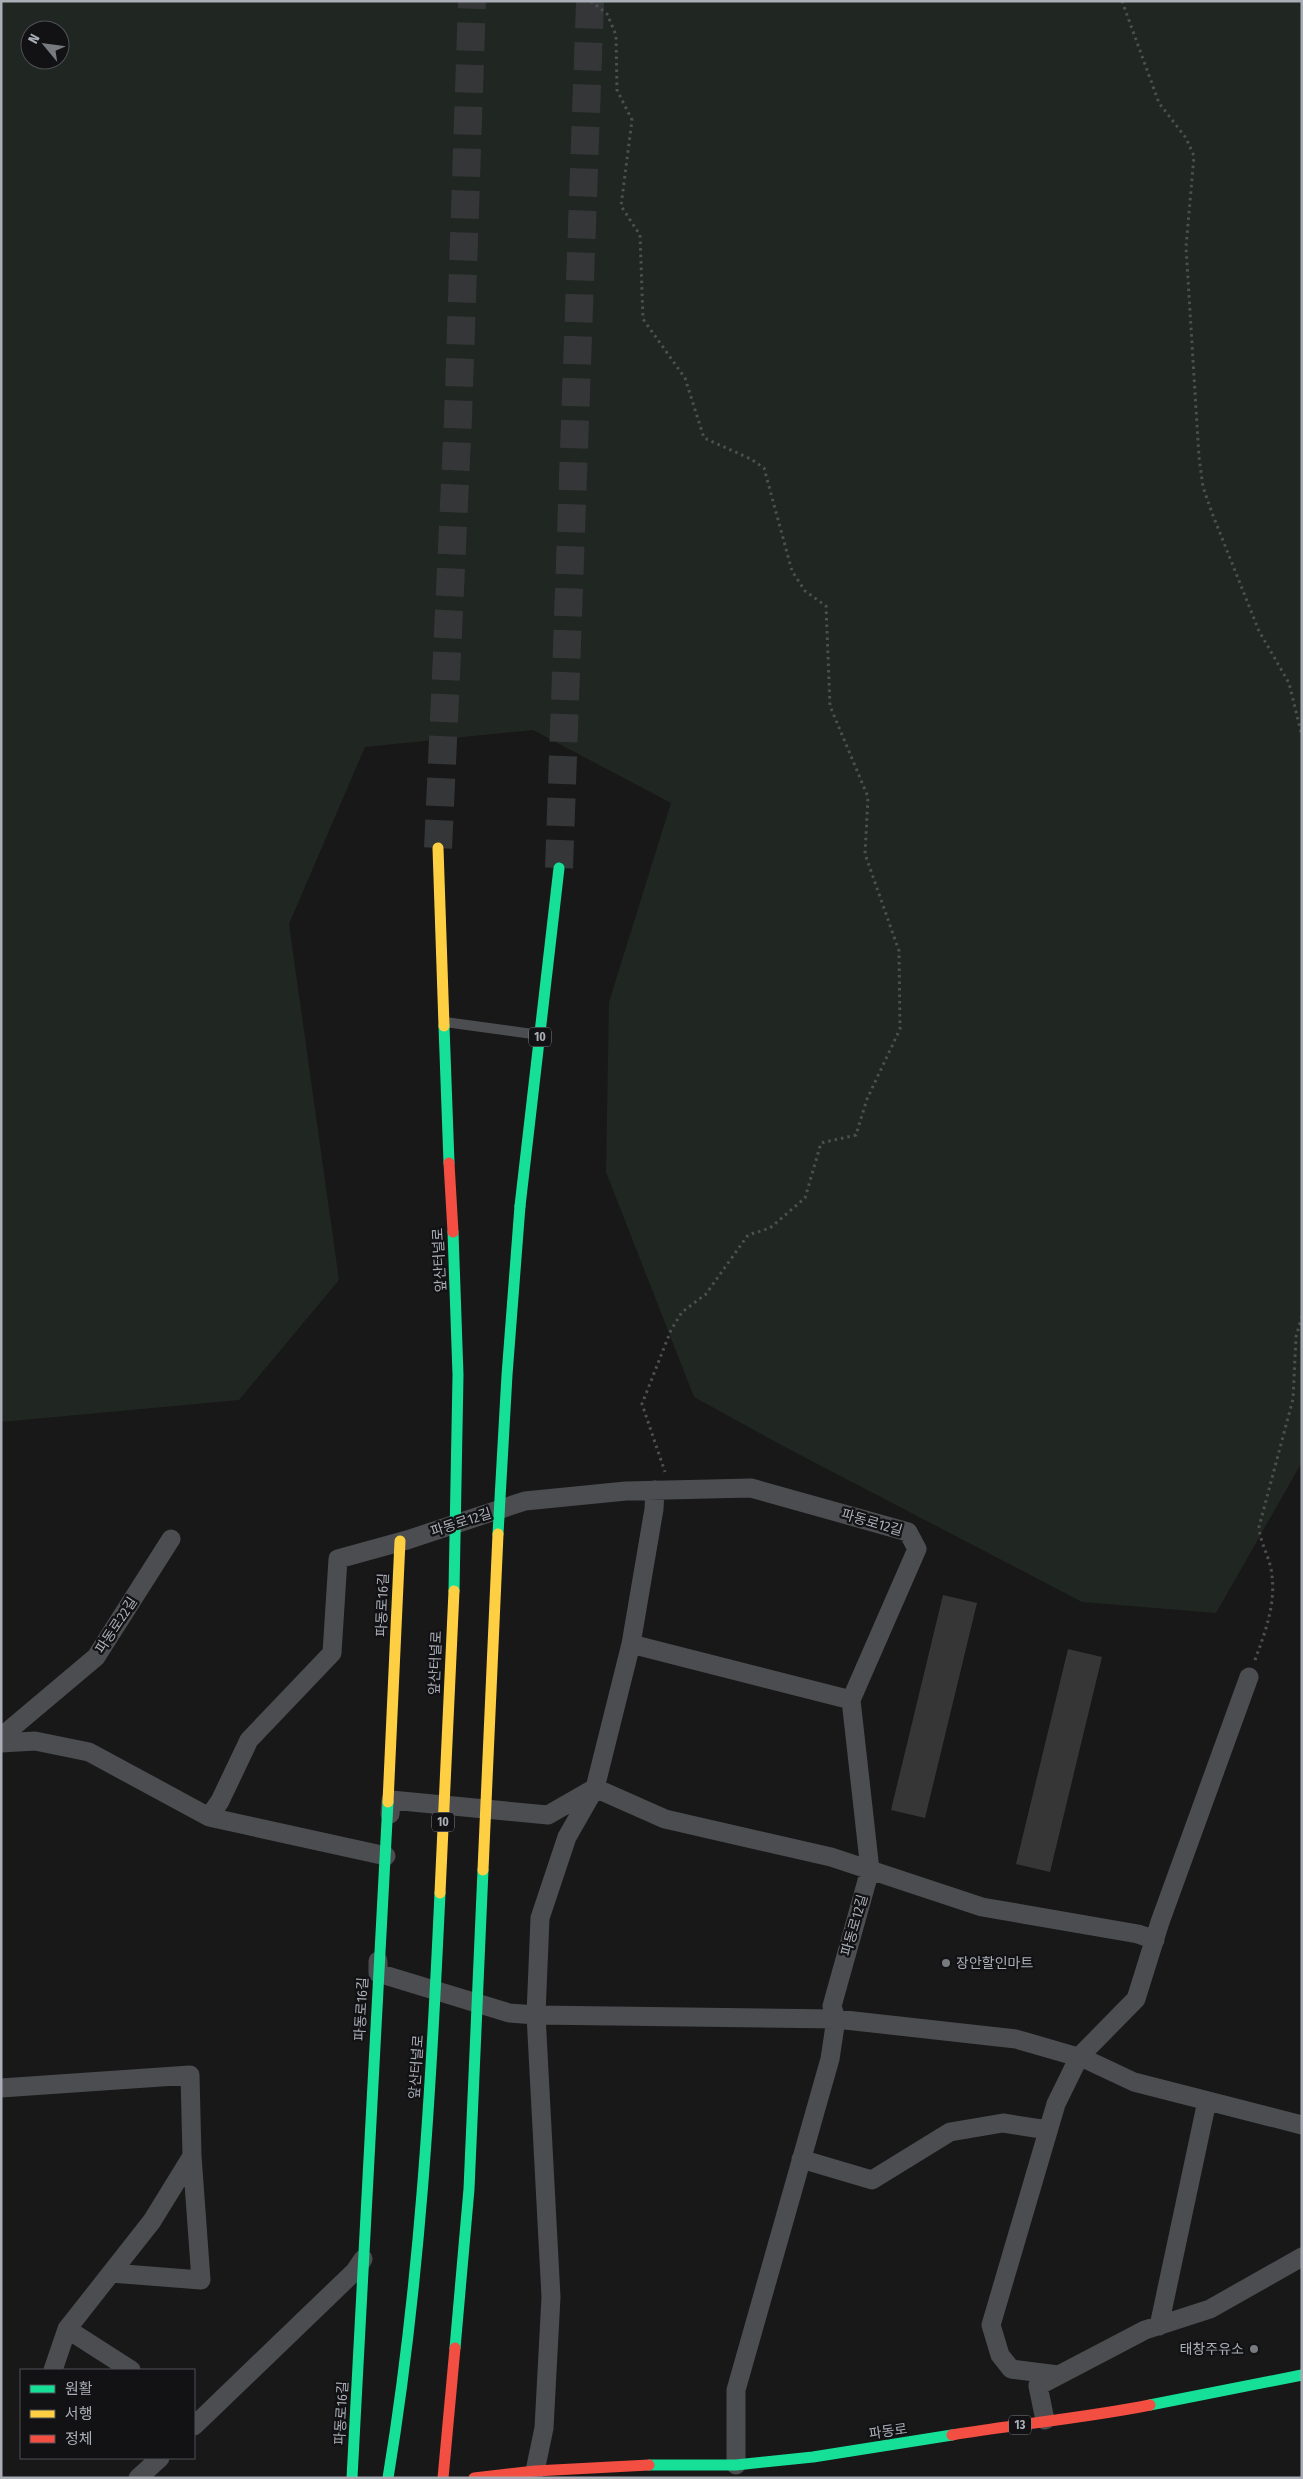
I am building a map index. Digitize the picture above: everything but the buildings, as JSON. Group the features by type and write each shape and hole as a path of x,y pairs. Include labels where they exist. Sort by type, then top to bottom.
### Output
{"main road":[{"name":"앞산터널로","path":"388,2478 415,2279 431,2076 450,1662 458,1376 438,848"},
{"name":"10","path":"443,2478 469,2189 507,1375 520,1206 559,868"},
{"name":"파동로16길","path":"386,1856 400,1542"},
{"name":"파동로16길","path":"352,2478 365,2256 378,1973"},
{"name":"파동로","path":"474,2478 535,2471 676,2464 736,2465 823,2456 1045,2420 1108,2413 1302,2374"}],"street":[{"name":"파동로12길","path":"209,1817 220,1801 249,1740 332,1653 338,1558 400,1542 525,1501 626,1490 751,1488 908,1532 917,1548 851,1700 870,1870 832,2006 836,2019 830,2059 736,2390 736,2465"},
{"path":"535,2471 544,2428 551,2297 536,2015 540,1918 567,1837 595,1788 631,1644 654,1509 661,1490"},
{"name":"파동로22길","path":"1,1737 96,1657 171,1539"},
{"path":"631,1644 851,1700"},
{"path":"1058,2375 1011,2369 1000,2355 991,2325 1056,2104 1079,2057 1136,1998 1249,1677"},
{"path":"1,1743 35,1741 89,1752 209,1817 386,1856"},
{"path":"595,1788 665,1819 831,1857 982,1907 1138,1934 1155,1940"},
{"path":"595,1788 548,1815 391,1800 378,1973 509,2013 536,2015 836,2019 1016,2039 1079,2057 1134,2082 1302,2125"},
{"path":"1,2088 190,2075 192,2156 201,2280 111,2273"},
{"path":"1159,2326 1207,2101"},
{"path":"801,2160 872,2180 950,2132 1003,2123 1048,2130"},
{"path":"53,2369 67,2329 152,2221 192,2156"},
{"path":"197,2418 355,2271 365,2256"},
{"path":"1045,2420 1038,2386 1145,2330 1210,2309 1302,2257"},
{"path":"67,2329 129,2369"},
{"path":"138,2478 159,2459"}],"lane":[{"path":"444,1022 540,1035"}],"path":[{"path":"591,1 607,14 616,35 618,90 632,120 622,206 640,236 643,319 685,378 704,438 751,459 764,468 792,571 805,591 826,606 830,706 868,797 865,854 899,951 900,1029 867,1099 856,1136 821,1144 805,1198 770,1228 748,1235 706,1294 682,1312 671,1330 642,1404 666,1470 661,1490"},
{"path":"1122,1 1159,103 1186,138 1194,156 1186,247 1199,457 1203,487 1258,631 1289,683 1302,736"},
{"path":"1249,1677 1271,1618 1273,1582 1271,1566 1260,1540 1259,1527 1293,1399 1296,1337 1302,1316"}],"shaded area":[{"path":"1,1 1302,1 1302,1462 1216,1613 1082,1602 783,1446 694,1397 606,1172 609,1002 671,803 533,730 365,747 289,924 339,1280 239,1400 1,1422"}],"tunnel":[{"path":"438,848 458,418 472,1"},
{"path":"559,868 590,1"}],"traffic: fast":[{"path":"520,1206 559,868"},
{"path":"444,1026 449,1163"},
{"path":"498,1534 507,1375 520,1206"},
{"path":"453,1232 458,1375 454,1591"},
{"path":"352,2478 388,1802"},
{"path":"455,2348 469,2189 483,1870"},
{"path":"388,2478 408,2332 423,2186 433,2040 440,1893"},
{"path":"1150,2405 1302,2375"},
{"path":"649,2465 736,2465 813,2457 952,2435"}],"traffic: slow":[{"path":"438,848 444,1026"},
{"path":"483,1870 498,1534"},
{"path":"388,1802 400,1541"},
{"path":"440,1893 454,1591"}],"traffic: jam":[{"path":"449,1163 453,1232"},
{"path":"443,2478 455,2348"},
{"path":"952,2435 1101,2414 1150,2405"},
{"path":"474,2478 535,2471 649,2465"}],"place":[{"name":"장안할인마트","path":"946,1963"},
{"name":"태창주유소","path":"1254,2349"}]}
